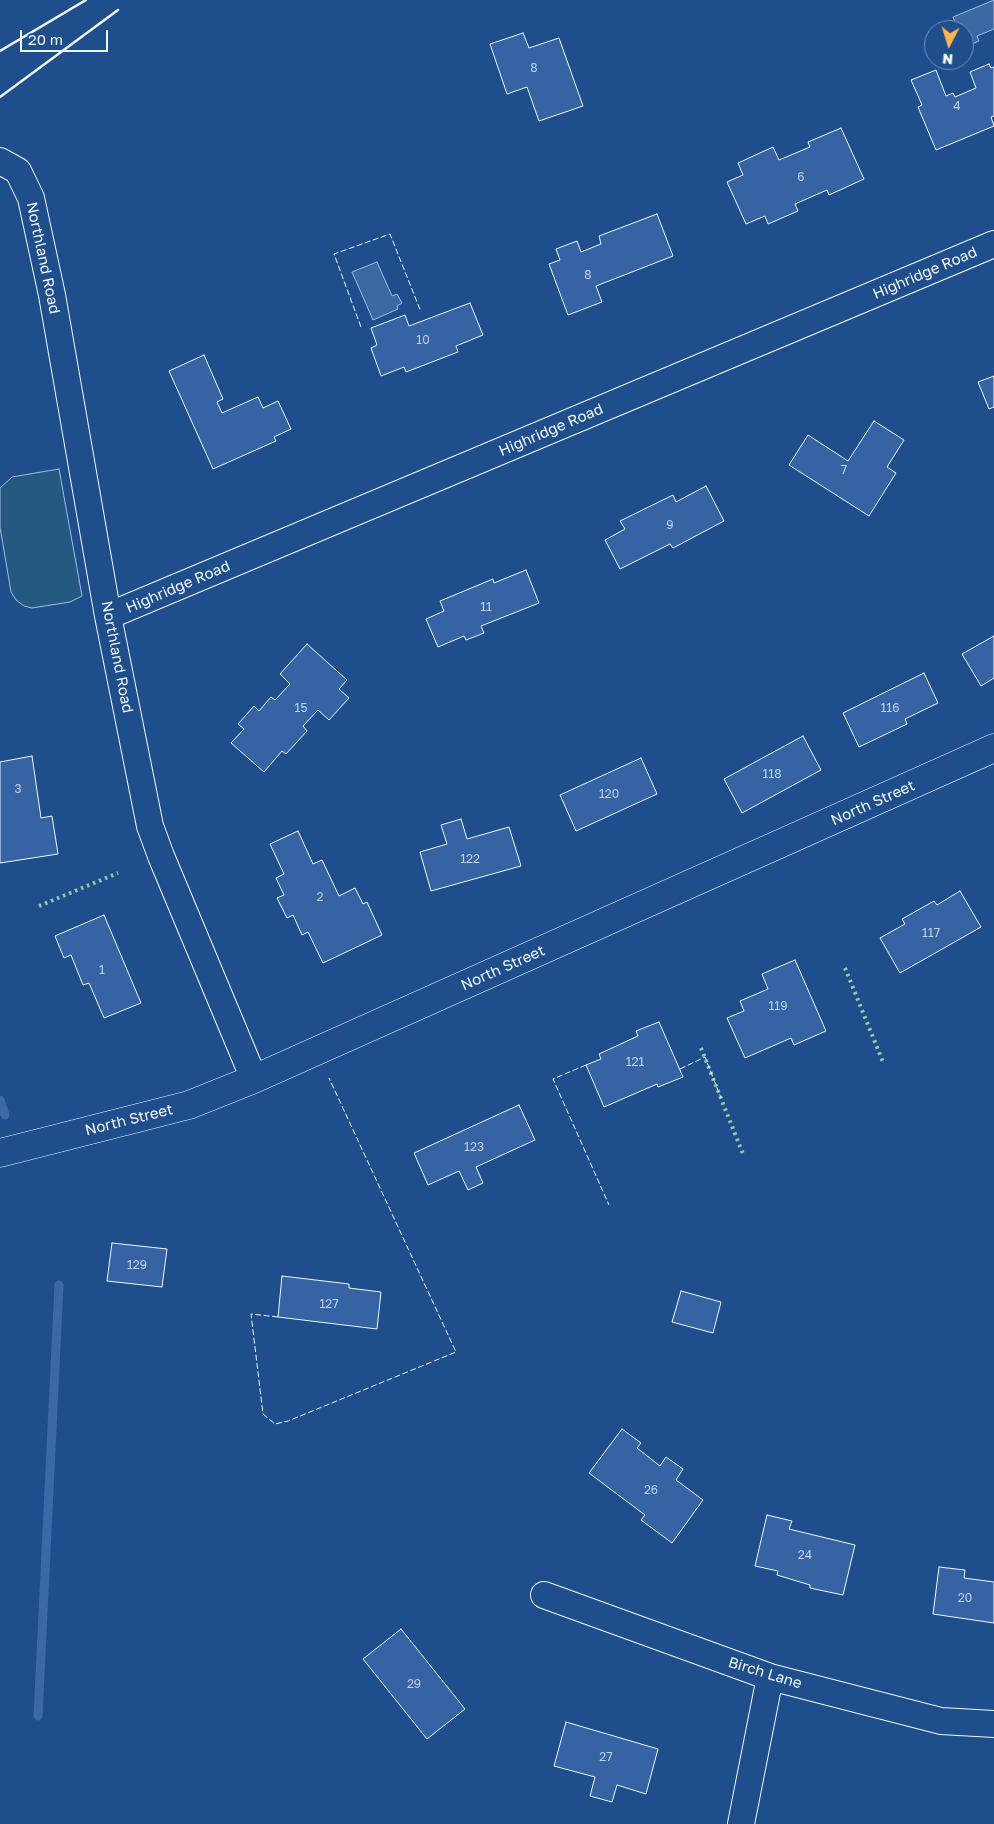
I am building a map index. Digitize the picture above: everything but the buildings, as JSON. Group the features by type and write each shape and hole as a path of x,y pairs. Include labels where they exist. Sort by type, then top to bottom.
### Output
{"street":[{"name":"Northland Road","path":"6,163 23,178 31,198 52,295 108,616 154,836 254,1079"},
{"name":"Highridge Road","path":"108,616 994,244"},
{"name":"North Street","path":"0,1153 189,1105 254,1079 994,748"},
{"name":"Birch Lane","path":"544,1595 770,1677 942,1720 994,1724"},
{"path":"741,1824 770,1677"}],"shaded area":[{"path":"994,0 994,29 977,36 979,41 974,43 974,20 954,20 953,17"},
{"path":"377,262 392,296 397,294 402,303 397,306 398,309 373,320 352,272"},
{"path":"59,469 82,596 70,602 32,608 24,606 16,600 11,592 0,527 0,488 12,477"}],"waterway":[{"path":"0,1100 5,1115"},
{"path":"38,1716 59,1285"}],"hedge":[{"path":"39,906 118,873"},
{"path":"845,968 883,1062"},
{"path":"701,1048 743,1154"}],"fence":[{"path":"361,327 334,254 390,234 421,312"},
{"path":"680,1069 705,1057 721,1098"},
{"path":"586,1065 553,1079 609,1205"},
{"path":"278,1317 251,1314 263,1414 275,1424 288,1421 456,1352 329,1078"}],"wall":[{"path":"0,51 86,0"},
{"path":"0,97 118,10"}]}
